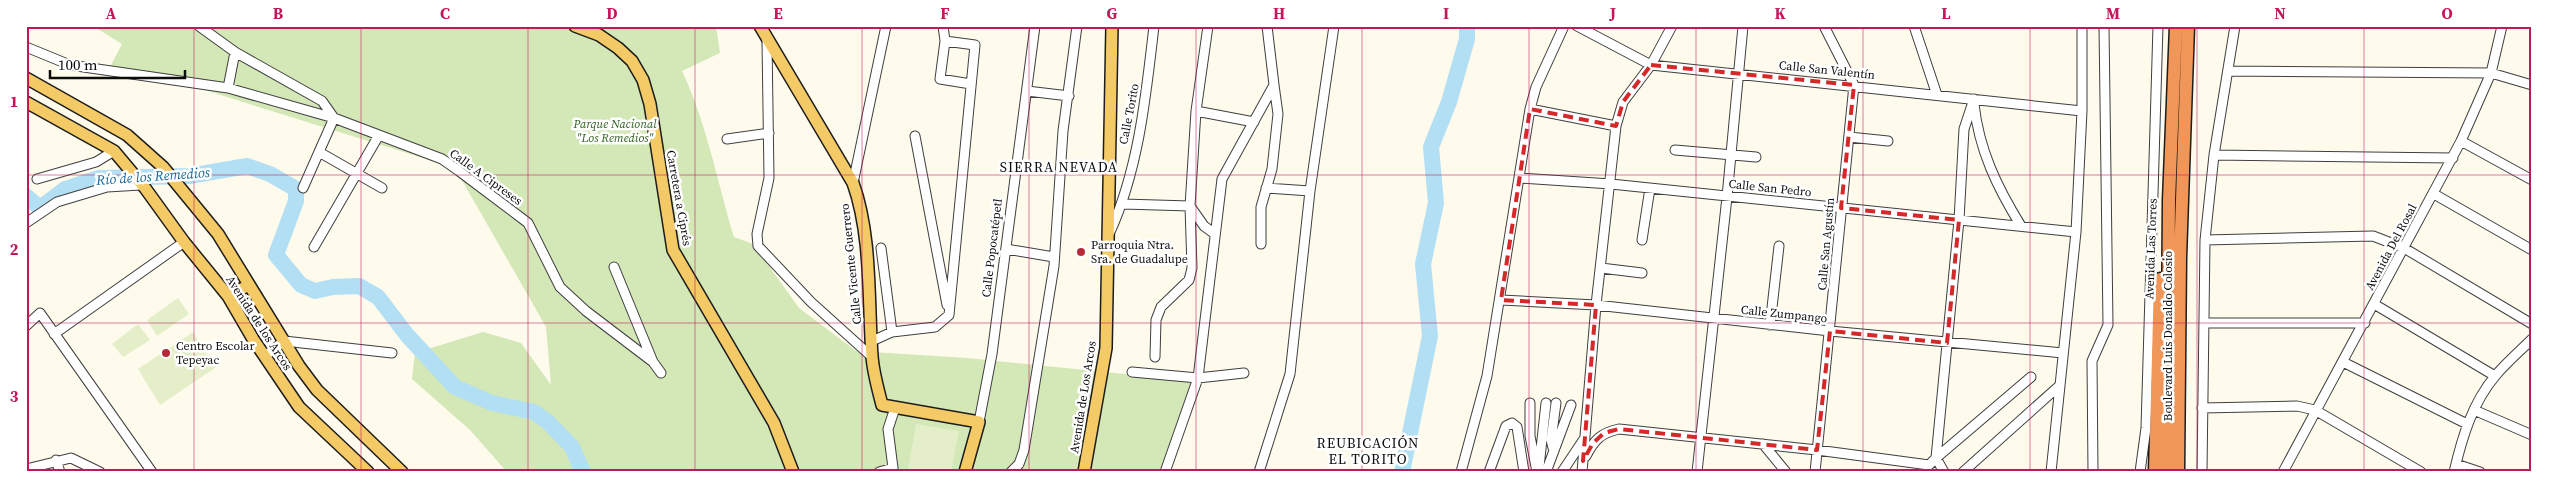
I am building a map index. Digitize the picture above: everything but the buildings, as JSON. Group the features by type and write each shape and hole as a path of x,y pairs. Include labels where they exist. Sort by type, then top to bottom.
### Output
{"highway":[{"name":"Avenida Las Torres","path":"2169,200 2176,26"},
{"path":"2183,472 2187,231 2182,206 2188,26"},
{"name":"Boulevard Luis Donaldo Colosio","path":"2169,200 2174,257 2178,472"},
{"path":"2156,472 2161,238 2169,200"},
{"name":"Boulevard Luis Donaldo Colosio","path":"2167,472 2174,257 2182,206"}],"main road":[{"name":"Carretera a Ciprés","path":"575,26 599,35 618,48 632,61 643,80 650,104 673,250 774,423 793,472"},
{"name":"Calle Vicente Guerrero","path":"760,26 767,41 853,183 861,204 872,314 872,358 882,405 895,408"},
{"name":"Avenida de Los Arcos","path":"1084,472 1106,348 1110,232 1107,203 1112,101 1112,26"},
{"name":"Avenida de los Arcos","path":"26,78 127,135 163,167 218,234 317,390 402,472"},
{"path":"26,102 114,151 140,182"},
{"name":"Avenida de los Arcos","path":"140,182 184,242 228,296 299,407 368,472"},
{"path":"228,296 249,285"},
{"path":"895,408 979,422"},
{"name":"Calle Popocatépetl","path":"965,472 979,422"}],"street":[{"name":"Calle A Cipreses","path":"199,26 235,52 322,101 334,118 442,159 528,223 560,287 586,311 653,362 661,373"},
{"path":"853,183 886,26"},
{"path":"942,26 945,41 940,79 971,84"},
{"name":"Calle Popocatépetl","path":"979,422 992,354 1034,26"},
{"path":"1011,472 1019,464 1024,450 1054,257 1063,131 1077,26"},
{"name":"Calle Torito","path":"1110,232 1122,204 1145,104 1154,26"},
{"path":"1155,357 1156,320 1161,307 1190,280 1192,268 1190,206 1196,111 1208,26"},
{"path":"1260,244 1261,207 1272,169 1278,114 1267,26"},
{"path":"1259,472 1290,374 1310,191 1334,26"},
{"path":"1461,472 1487,376 1501,300 1530,110 1536,86 1564,26"},
{"name":"Calle San Valentín","path":"1578,26 1651,65 1854,85 2082,111"},
{"path":"1582,472 1596,305 1616,126 1623,102 1651,65 1672,26"},
{"path":"1697,472 1727,197 1743,26"},
{"path":"1824,26 1854,85"},
{"path":"1914,26 1937,95"},
{"path":"2052,472 2059,386 2076,232 2082,111 2082,26"},
{"path":"2093,472 2092,361 2108,324 2104,26"},
{"name":"Avenida Las Torres","path":"2140,472 2146,428 2158,26"},
{"path":"2202,472 2202,408 2206,323 2205,240 2214,155 2235,26"},
{"name":"Avenida Del Rosal","path":"2283,472 2462,141 2491,73 2502,26"},
{"path":"767,41 770,178 757,234 758,246 812,302 872,358"},
{"path":"872,341 892,332 935,327 949,315 976,45 945,41"},
{"path":"26,47 70,65 228,88 334,118 303,188"},
{"path":"228,88 235,52"},
{"path":"2228,71 2491,73 2532,84"},
{"path":"1165,472 1198,378 1222,179 1274,85"},
{"name":"Calle San Agustín","path":"1815,472 1854,85"},
{"path":"1026,91 1069,96"},
{"path":"1933,465 1959,220 1964,129 1974,99"},
{"path":"1974,99 1977,132 1988,165 2002,196 2020,226"},
{"path":"1530,110 1616,126"},
{"path":"1196,111 1254,122"},
{"path":"727,139 769,133"},
{"path":"314,247 378,135"},
{"path":"915,136 949,315"},
{"path":"1849,137 1888,141"},
{"path":"2462,141 2532,180"},
{"path":"1675,150 1756,157"},
{"path":"37,180 96,162 114,151"},
{"path":"319,152 382,188"},
{"path":"2214,155 2453,158"},
{"name":"Calle San Pedro","path":"1520,178 1611,184 2076,232"},
{"path":"26,223 57,202 107,187 140,182"},
{"path":"1266,188 1310,191"},
{"path":"1642,240 1650,188"},
{"path":"2434,194 2530,249"},
{"path":"1122,204 1190,206"},
{"path":"1190,206 1204,226 1215,234"},
{"path":"2205,240 2373,236 2404,248 2532,324"},
{"path":"54,334 184,242"},
{"path":"1770,325 1779,246"},
{"path":"882,248 892,332"},
{"path":"1006,249 1054,257"},
{"path":"614,267 653,362"},
{"path":"1601,268 1642,273"},
{"name":"Calle Zumpango","path":"1501,300 1596,305 1830,332 2063,353"},
{"path":"2374,304 2495,376"},
{"path":"26,326 40,313 152,472"},
{"path":"2206,323 2365,323"},
{"path":"2480,472 2455,468 2467,424 2495,376 2532,339"},
{"path":"265,356 284,340 392,353"},
{"path":"2342,362 2467,424"},
{"path":"1132,372 1198,378 1244,373"},
{"path":"1933,465 2031,377"},
{"path":"1963,472 2059,386"},
{"path":"1530,403 1530,436 1538,472"},
{"path":"1538,472 1546,403"},
{"path":"1554,448 1550,440 1556,403"},
{"path":"1546,472 1571,405"},
{"path":"2202,408 2297,406 2315,410 2421,472"},
{"path":"879,472 893,468 888,429 895,408"},
{"path":"2474,410 2532,435"},
{"path":"1489,472 1506,426 1512,423 1517,427 1524,472"},
{"path":"1583,461 1598,438 1604,433 1619,429 1817,450 1933,465 1944,472"},
{"path":"1562,472 1585,438"},
{"path":"1763,444 1786,472"},
{"path":"26,469 56,460 71,458 100,472"},
{"path":"56,460 60,472"}],"highlighted area":[{"path":"1651,65 1854,85 1841,208 1959,220 1947,343 1830,331 1817,450 1619,429 1604,433 1593,443 1583,461 1596,305 1501,300 1530,109 1616,126 1623,102"}],"green space":[{"name":"Parque Nacional \"Los Remedios\"","path":"93,26 716,26 720,53 682,71 705,132 734,237 753,244 799,308 856,351 967,358 1194,381 1161,472 507,472 470,430 412,379 415,353 483,332 521,343 551,385 546,327 455,168 195,87 109,69 122,44"},
{"path":"178,298 189,314 157,336 147,320"},
{"path":"138,324 150,340 123,357 112,344"},
{"path":"193,332 215,368 160,405 138,369"},
{"path":"916,424 959,431 951,472 908,469"}],"waterway":[{"path":"1402,472 1430,336 1423,264 1436,203 1431,147 1449,102 1467,39 1467,26"},
{"name":"Río de los Remedios","path":"26,196 40,208 65,189 98,178 189,176 247,166 270,174 296,189 296,201 276,255 301,285 315,291 333,287 359,286 378,297 407,335 455,387 492,403 534,412 548,422 572,447 583,472"}],"place":[{"name":"Parroquia Ntra. Sra. de Guadalupe","path":"1081,252"},
{"name":"Centro Escolar Tepeyac","path":"166,353"}],"district":[{"name":"SIERRA NEVADA","path":"1059,167"},
{"name":"REUBICACIÓN EL TORITO","path":"1368,452"}]}
